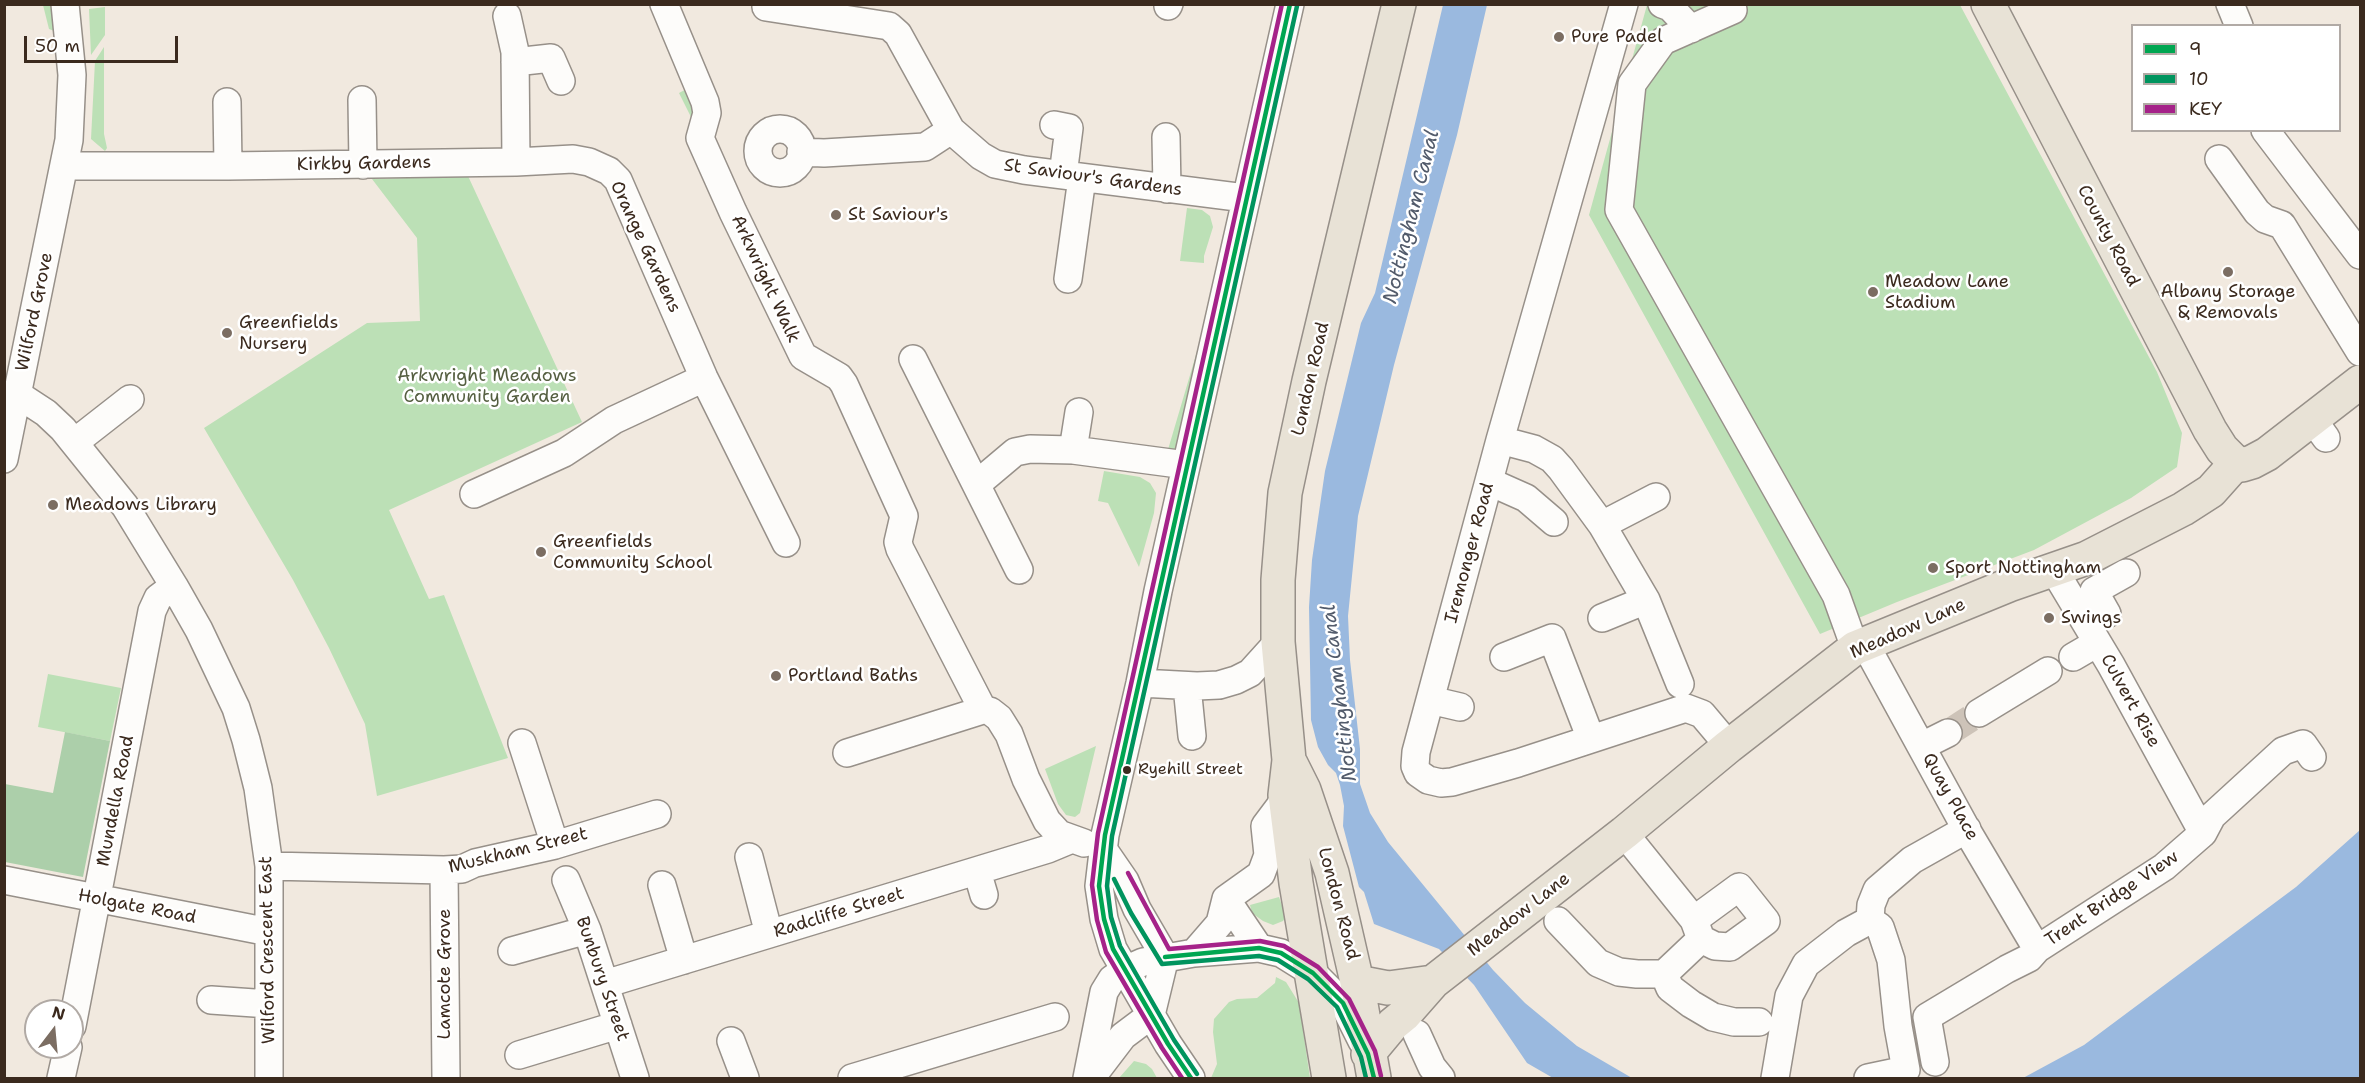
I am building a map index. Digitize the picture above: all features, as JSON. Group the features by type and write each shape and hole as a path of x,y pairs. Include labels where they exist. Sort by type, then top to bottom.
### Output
{"main road":[{"name":"London Road","path":"1329,1078 1312,973 1279,886 1289,760 1278,642 1278,580 1286,493 1309,381 1399,4"},
{"name":"County Road","path":"1988,4 2210,430 2222,450 2236,463"},
{"path":"2236,463 2242,465 2252,462 2320,429 2361,382"},
{"name":"Meadow Lane","path":"1371,1066 1393,1024 1404,1015 1432,982 1624,833 1729,746 1860,646 2009,585 2065,566 2183,509 2211,491 2236,463"},
{"name":"London Road","path":"1289,760 1304,790 1332,873 1357,982 1371,1066"},
{"name":"Meadow Lane","path":"1357,982 1388,988 1432,982"}],"street":[{"name":"Wilford Grove","path":"4,459 14,382 66,166 72,75 64,4"},
{"name":"Arkwright Walk","path":"664,4 705,102 707,113 700,138 729,204 803,356 839,377 844,384 904,516 898,542 900,549 983,710 990,711 999,718 1009,734 1026,779 1047,821 1059,834 1102,849"},
{"path":"1191,1078 1142,1021 1125,970 1113,949 1103,915 1099,886 1102,849 1290,4"},
{"name":"Iremonger Road","path":"1624,4 1586,111 1490,482 1416,752 1415,766 1418,773 1428,780 1452,782 1686,708 1702,714 1729,746"},
{"path":"1662,4 1670,7 1691,29"},
{"path":"2230,4 2238,24"},
{"name":"St Saviour's Gardens","path":"784,7 889,26 898,34 951,130 981,156 995,164 1024,170 1245,198"},
{"name":"Quay Place","path":"1733,10 1663,41 1632,84 1619,210 1836,595 1860,646 1922,746 2037,949"},
{"path":"507,16 515,62 516,162"},
{"path":"515,62 551,58 561,81"},
{"path":"362,100 363,165"},
{"path":"227,102 228,166"},
{"path":"1054,125 1069,128 1072,176 1085,253 1068,279"},
{"path":"801,152 824,153 925,147 951,130"},
{"path":"2267,132 2361,255"},
{"path":"1166,137 1167,189"},
{"name":"Orange Gardens","path":"516,162 573,159 589,162 609,171 618,180 704,378 786,543"},
{"path":"2219,159 2257,212 2265,219 2282,225 2361,352"},
{"name":"Kirkby Gardens","path":"66,166 516,162"},
{"path":"913,359 1019,570"},
{"path":"474,494 564,453 614,420 704,378"},
{"name":"Wilford Crescent East","path":"14,382 75,442 124,506 174,586 236,708 258,788 269,866 269,1078"},
{"path":"75,442 130,399"},
{"path":"1073,450 1079,412"},
{"path":"1500,440 1533,449 1552,459 1602,525 1646,600 1680,684"},
{"path":"977,484 1015,452 1052,448 1186,465"},
{"path":"1490,482 1526,498 1554,522"},
{"path":"1602,525 1656,497"},
{"path":"2065,566 2094,591 2106,614"},
{"name":"Culvert Rise","path":"2065,566 2097,643 2204,833"},
{"path":"2094,591 2126,573"},
{"name":"Mundella Road","path":"78,999 152,611 158,598 174,586"},
{"path":"1602,618 1646,600"},
{"path":"1504,657 1552,638 1591,739"},
{"path":"1140,683 1186,686 1219,685 1236,680 1251,673 1278,642"},
{"path":"2073,657 2097,643"},
{"path":"1979,713 2048,671"},
{"path":"1186,686 1192,736"},
{"path":"1430,700 1460,707"},
{"path":"847,753 983,710"},
{"path":"1922,746 1948,733"},
{"path":"522,743 555,845"},
{"name":"Trent Bridge View","path":"1935,1062 1927,1017 2029,958 2037,949 2164,867 2204,833 2212,816 2283,751 2303,744 2312,757"},
{"path":"1194,953 1220,923 1227,905 1279,886 1268,855 1264,826 1280,806 1285,795"},
{"name":"Muskham Street","path":"269,866 444,870 462,868 555,845 657,814"},
{"path":"1870,920 1871,905 1877,890 1912,860 1967,829"},
{"path":"1558,921 1598,963 1619,972 1645,975 1664,974 1698,930 1624,833"},
{"name":"Radcliffe Street","path":"605,984 770,934 980,883 1072,839"},
{"path":"1102,849 1125,881 1137,909 1165,957"},
{"path":"749,857 770,934"},
{"name":"Lamcote Grove","path":"444,870 446,1078"},
{"name":"Holgate Road","path":"4,880 269,932"},
{"name":"Bunbury Street","path":"566,880 587,930 635,1078"},
{"path":"662,885 684,960"},
{"path":"1227,905 1259,948"},
{"path":"1775,1078 1789,996 1806,964 1846,933 1870,920"},
{"path":"1868,1078 1906,1070 1898,1026 1891,960 1880,927 1870,920"},
{"path":"512,951 587,930"},
{"path":"1089,1078 1104,992 1112,980 1125,970 1143,962 1165,957 1259,948 1281,953 1312,973 1342,1003 1371,1066"},
{"path":"1089,1078 1123,1036 1142,1021 1165,957"},
{"path":"1664,974 1670,988 1690,1004 1713,1017 1734,1022 1759,1022"},
{"path":"211,1000 269,1004"},
{"path":"852,1078 1055,1017"},
{"path":"519,1055 618,1025"},
{"path":"1417,1034 1432,1067 1441,1078"},
{"path":"731,1041 745,1078"},
{"path":"61,1078 65,1059"}],"green space":[{"path":"43,5 52,5 57,32 49,29"},
{"name":"Meadow Lane Stadium","path":"1647,5 1960,5 2157,372 2182,433 2177,467 2131,498 2034,550 1820,634 1589,215"},
{"path":"105,7 105,35 91,55 89,9"},
{"path":"104,47 104,134 107,148 105,151 91,139 95,61"},
{"path":"692,86 697,129 679,93"},
{"name":"Arkwright Meadows Community Garden","path":"468,176 582,422 389,510 429,599 444,595 508,758 377,796 365,724 293,580 204,428 367,323 420,321 417,238 372,179"},
{"path":"1187,208 1202,210 1210,216 1213,227 1204,263 1180,261"},
{"path":"1198,348 1200,349 1175,453 1167,453"},
{"path":"1104,471 1140,477 1150,483 1156,493 1154,513 1139,567 1108,503 1098,501"},
{"path":"48,674 121,688 110,741 38,727"},
{"path":"65,732 110,741 83,877 5,862 5,784 53,793"},
{"path":"1096,746 1080,813 1075,817 1066,815 1058,804 1045,769"},
{"path":"1279,897 1286,917 1283,921 1273,925 1252,913 1250,905"},
{"path":"1276,977 1286,982 1299,1003 1310,1078 1211,1078 1217,1064 1213,1032 1214,1019 1229,1002 1237,999 1257,998 1275,983"},
{"path":"1134,1061 1146,1064 1157,1078 1119,1078"}],"water":[{"name":"Nottingham Canal","path":"1443,5 1487,5 1457,135 1394,365 1358,516 1348,616 1350,660 1360,749 1360,784 1370,813 1388,842 1493,970 1525,1003 1577,1046 1632,1078 1553,1078 1527,1063 1474,985 1439,949 1374,924 1364,892 1359,887 1343,826 1344,806 1340,785 1336,773 1328,765 1318,747 1311,720 1309,607 1312,560 1325,471 1361,323 1375,293"},
{"path":"2360,830 2360,1078 2023,1078 2084,1045 2296,887"}],"tunnel":[{"path":"1948,733 1979,713"}],"transit line":[{"name":"KEY","path":"1182,1078 1106,952 1097,920 1092,885 1098,833 1282,4"},
{"name":"9","path":"1191,1078 1168,1044 1113,949 1104,919 1099,886 1105,835 1290,4"},
{"name":"10","path":"1197,1074 1174,1040 1120,946 1111,917 1107,886 1112,836 1297,6"},
{"name":"KEY","path":"1128,873 1169,949 1260,941 1284,946 1318,967 1349,999 1375,1051 1381,1076"},
{"name":"10","path":"1114,879 1131,913 1162,964 1259,956 1278,960 1308,979 1337,1007 1361,1057 1366,1078"},
{"name":"9","path":"1165,957 1259,948 1281,953 1313,973 1343,1003 1368,1054 1374,1078"}],"place":[{"name":"Pure Padel","path":"1559,37"},
{"name":"St Saviour's","path":"836,215"},
{"name":"Albany Storage & Removals","path":"2228,272"},
{"name":"Meadow Lane Stadium","path":"1873,292"},
{"name":"Greenfields Nursery","path":"227,333"},
{"name":"Meadows Library","path":"53,505"},
{"name":"Greenfields Community School","path":"541,552"},
{"name":"Sport Nottingham","path":"1933,568"},
{"name":"Swings","path":"2049,618"},
{"name":"Portland Baths","path":"776,676"},
{"name":"Ryehill Street","path":"1127,770"}]}
